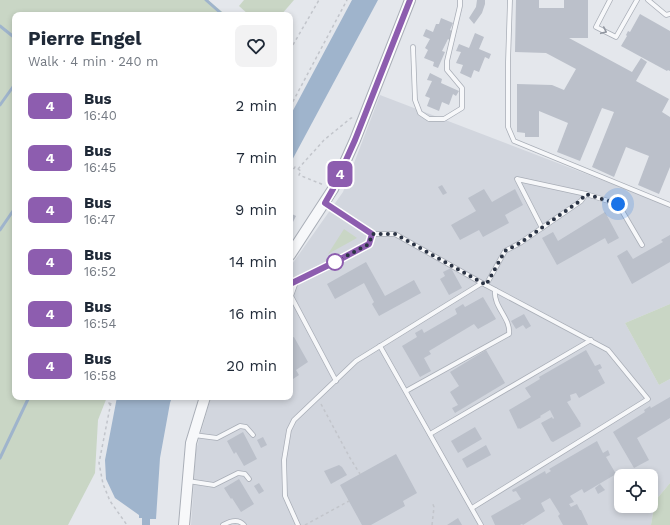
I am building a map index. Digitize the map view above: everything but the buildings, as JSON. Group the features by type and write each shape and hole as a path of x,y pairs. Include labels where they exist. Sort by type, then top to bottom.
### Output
{"street":[{"path":"293,250 333,189 363,119 410,0"},
{"path":"184,525 191,443 204,400"}],"lane":[{"path":"413,47 415,100 420,113 429,119 444,119 462,108 462,88 447,70 447,60 460,6 460,0"},
{"path":"510,0 508,127 514,141 670,206"},
{"path":"610,0 596,27 616,37 637,0"},
{"path":"648,0 669,15"},
{"path":"542,228 516,179 586,194 618,204 642,245"},
{"path":"298,525 285,496 284,460 289,430 294,420 356,361 484,284 505,251 542,228 580,201 586,194"},
{"path":"325,203 372,234 395,234 494,290 608,350 648,399 472,508"},
{"path":"293,283 369,244 372,234"},
{"path":"293,290 296,282"},
{"path":"406,391 509,334 510,328 494,298 494,290"},
{"path":"293,300 336,381"},
{"path":"430,434 591,340"},
{"path":"380,346 481,525"},
{"path":"194,435 217,438 240,426 246,427 253,435"},
{"path":"187,481 214,485 238,473 245,474 249,479"},
{"path":"223,525 236,521 242,522 244,525"}],"path":[{"path":"293,45 319,0"},
{"path":"293,101 347,0"},
{"path":"293,170 295,167 298,169 324,140 351,118 363,119"},
{"path":"298,169 301,171 299,175 333,189"},
{"path":"318,398 360,474"},
{"path":"108,400 110,405"},
{"path":"111,400 99,463 103,484 110,501 127,525"},
{"path":"305,525 349,501"},
{"path":"432,502 434,507 432,525"}],"shaded area":[{"path":"380,95 670,206 670,304 625,323 659,385 670,379 670,483 658,497 658,469 614,469 614,513 653,513 651,525 191,525 196,450 210,400 293,400 293,263 343,192"}],"green space":[{"path":"0,0 208,0 222,12 12,12 12,400 106,400 98,420 95,473 68,525 0,525"},
{"path":"244,0 294,0 284,12 246,12 239,6"},
{"path":"344,229 357,238 328,254"},
{"path":"670,304 670,379 659,385 625,323"},
{"path":"670,483 670,525 651,525 653,513 658,513 658,497"}],"water":[{"path":"352,0 378,0 293,158 293,110"},
{"path":"116,400 171,400 160,458 156,519 150,519 150,525 142,525 142,518 139,518 139,515 115,498 106,479 105,460"}],"waterway":[{"path":"206,0 220,12"},
{"path":"0,26 12,36"},
{"path":"0,105 12,88"},
{"path":"0,230 12,212"},
{"path":"0,458 28,400"}],"bus line":[{"name":"4","path":"293,283 369,244 372,234 325,203 333,189 355,140 410,0"}],"route":[{"path":"335,262 369,244 372,234 395,234 486,285 505,251 520,243 580,201 586,194 618,204"}]}
